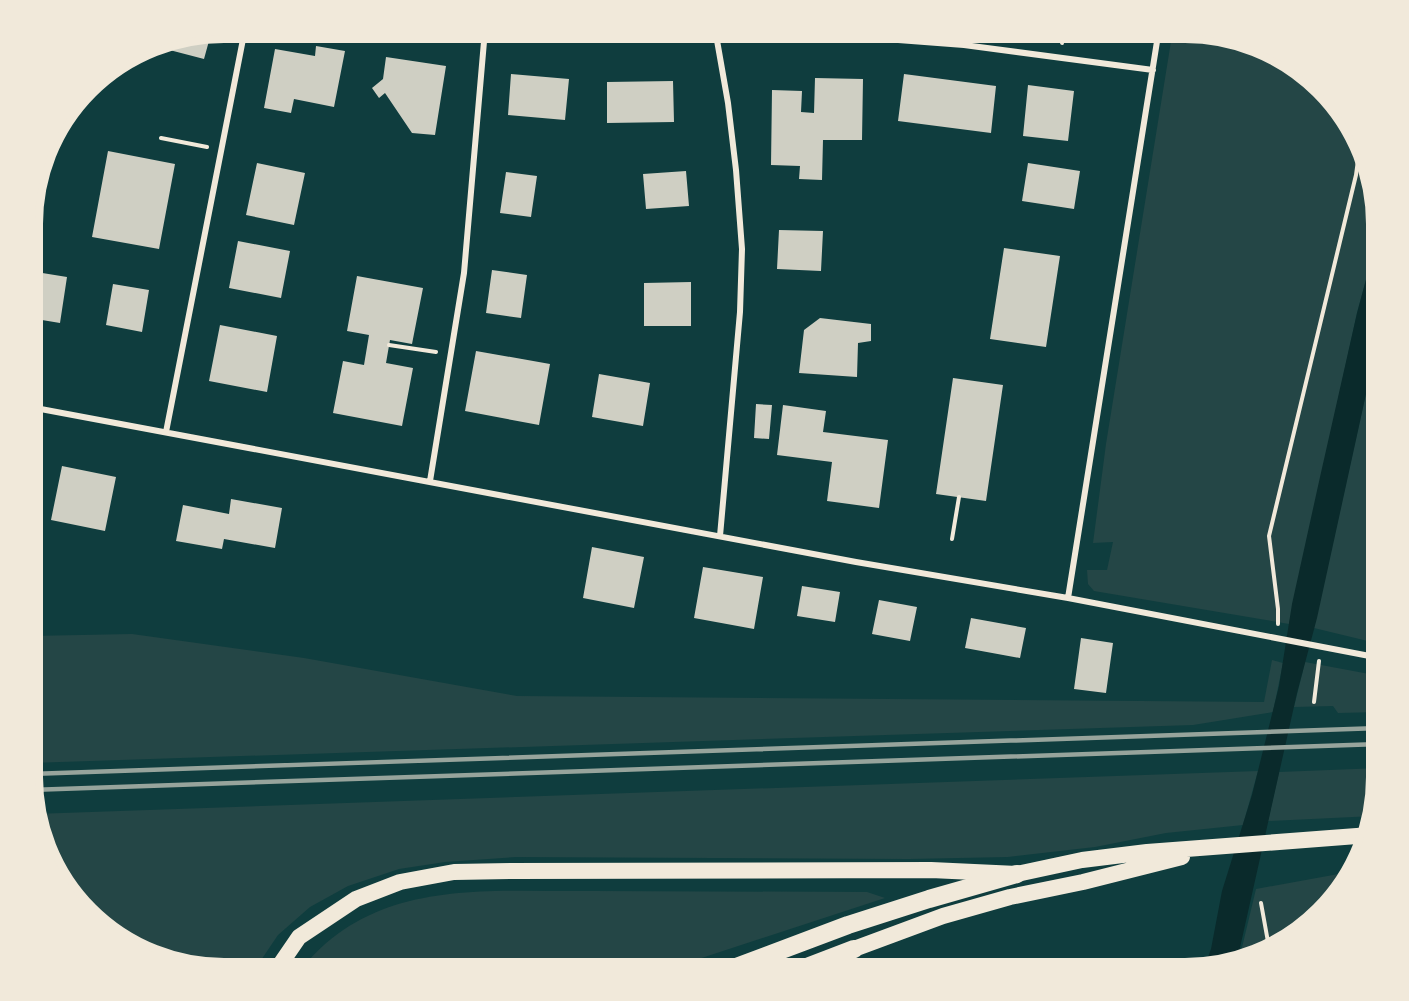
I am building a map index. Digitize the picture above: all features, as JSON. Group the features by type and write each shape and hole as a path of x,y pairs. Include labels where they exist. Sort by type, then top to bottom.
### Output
{"highway":[{"path":"750,962 848,925 1017,873 1114,856 1306,838 1360,835"},
{"path":"821,962 943,916 1010,897 1083,882 1220,847"},
{"path":"282,962 299,937 356,899 400,882 454,872 931,870 1017,873"},
{"path":"834,962 854,949"}],"street":[{"path":"166,432 243,39"},
{"path":"430,481 464,273 481,39"},
{"path":"717,39 736,170 742,249 740,312 720,536"},
{"path":"885,39 964,45 1153,70"},
{"path":"1068,598 1158,39"},
{"path":"39,409 720,536 1278,637 1370,656"}],"path":[{"path":"160,138 221,150"},
{"path":"1278,637 1278,609 1269,536 1356,175 1358,158"},
{"path":"389,345 451,354"},
{"path":"952,539 959,497"},
{"path":"1314,702 1319,661"},
{"path":"1261,903 1268,942"}],"shaded area":[{"path":"1171,39 1197,39 1245,49 1267,58 1298,77 1332,111 1356,153 1364,176 1370,212 1370,265 1357,313 1289,624 1094,591 1088,584 1087,570 1107,570 1113,542 1093,543 1106,444"},
{"path":"1370,265 1370,376 1317,618 1297,693 1239,954 1207,960 1222,891 1252,795 1279,686 1292,604 1357,313"},
{"path":"1370,375 1370,642 1314,628"},
{"path":"132,634 304,658 517,696 1264,702 1272,660 1283,663 1273,712 1193,725 39,763 39,636"},
{"path":"1305,662 1370,674 1370,712 1338,713 1333,706 1294,707"},
{"path":"1370,768 1370,789 1365,816 1268,821 1279,772"},
{"path":"1258,771 1243,825 1166,833 1095,847 1008,857 909,859 516,857 445,862 399,869 348,886 310,907 278,935 260,962 212,962 176,956 153,948 111,924 93,908 70,880 49,837 43,814"},
{"path":"1343,873 1332,890 1298,924 1267,943 1241,953 1256,889"},
{"path":"511,891 867,892 885,898 690,962 308,962 328,941 361,919 396,905 433,896"}],"building":[{"path":"209,40 204,59 165,49"},
{"path":"316,46 345,51 334,107 294,99 291,113 264,108 275,49 315,56"},
{"path":"386,57 446,66 435,135 412,133 385,93 379,98 372,88 383,79"},
{"path":"511,74 569,79 565,120 508,115"},
{"path":"904,74 996,86 991,133 898,121"},
{"path":"815,78 863,79 862,140 823,140 822,180 799,179 800,166 771,165 772,90 802,91 801,112 814,113"},
{"path":"673,81 674,122 607,123 607,82"},
{"path":"1028,85 1074,91 1068,141 1023,136"},
{"path":"108,151 175,164 159,249 92,237"},
{"path":"257,163 305,173 294,225 246,215"},
{"path":"1028,163 1080,171 1074,209 1022,201"},
{"path":"686,171 689,206 646,209 643,174"},
{"path":"506,172 537,176 531,217 500,213"},
{"path":"779,230 823,231 821,271 777,269"},
{"path":"238,241 290,251 281,298 229,288"},
{"path":"1004,248 1060,256 1046,347 990,339"},
{"path":"492,270 527,275 521,318 486,313"},
{"path":"39,272 67,277 60,323 39,320"},
{"path":"357,276 423,288 412,344 390,340 386,363 413,368 402,426 333,413 343,361 364,365 369,335 347,331"},
{"path":"691,282 691,326 644,326 644,283"},
{"path":"113,284 149,290 142,332 106,325"},
{"path":"820,318 871,324 871,341 858,343 857,377 799,373 804,330"},
{"path":"220,325 277,336 267,392 209,381"},
{"path":"476,351 550,364 539,425 465,411"},
{"path":"599,374 650,383 643,426 592,417"},
{"path":"953,378 1003,385 986,501 936,494"},
{"path":"756,404 772,405 769,439 754,438"},
{"path":"783,405 826,411 823,432 888,440 879,508 827,501 832,462 777,455"},
{"path":"62,466 116,477 105,531 51,520"},
{"path":"231,499 282,508 275,548 224,539 222,549 176,541 183,505 229,514"},
{"path":"592,547 644,557 634,608 583,598"},
{"path":"703,567 763,577 754,629 694,618"},
{"path":"802,586 840,592 835,622 797,616"},
{"path":"879,600 917,607 910,641 872,634"},
{"path":"971,618 1026,628 1020,658 965,648"},
{"path":"1081,638 1113,643 1106,693 1074,689"}],"railway":[{"path":"39,774 1370,728"},
{"path":"39,790 1370,744"}]}
